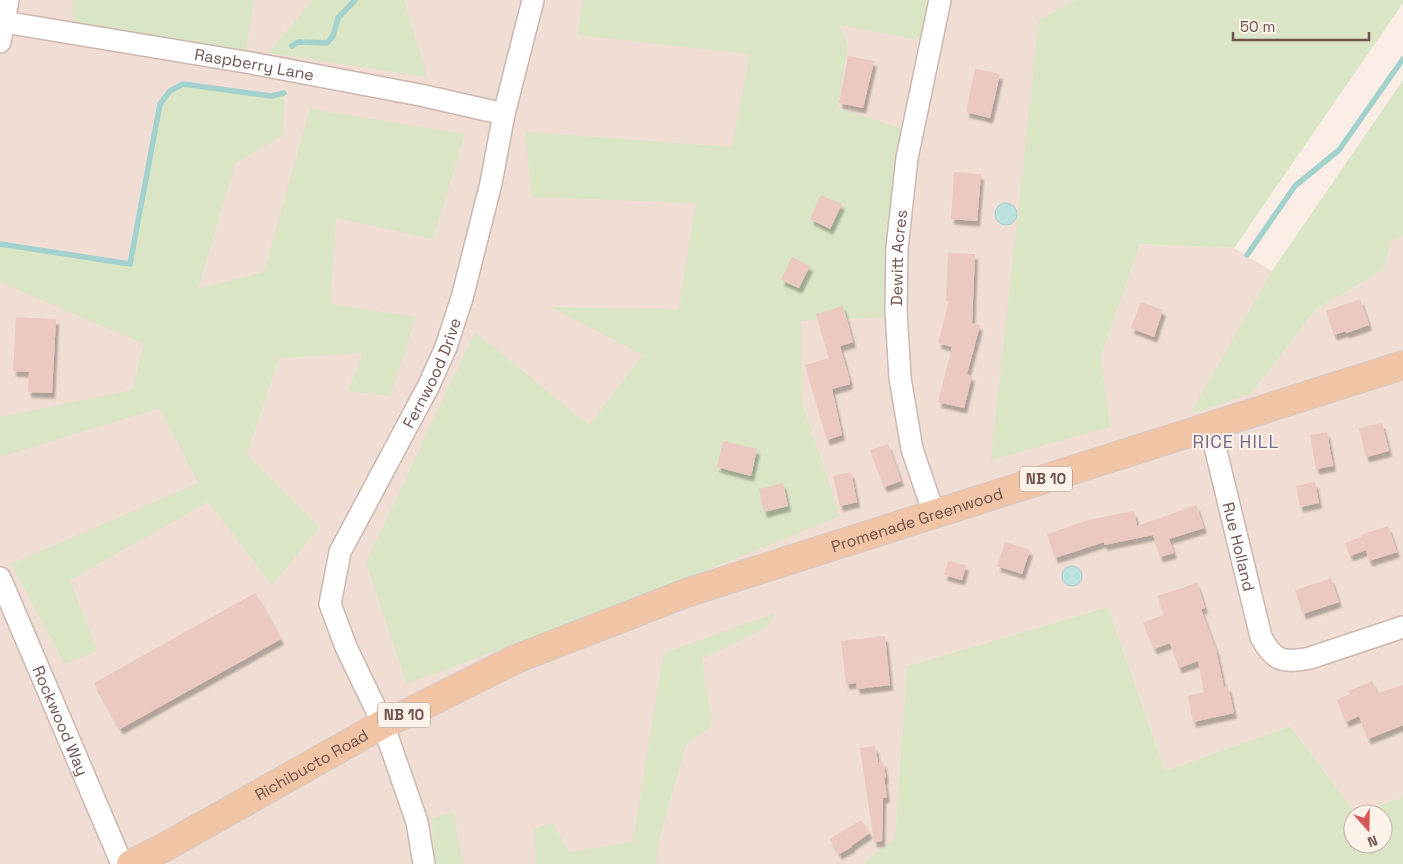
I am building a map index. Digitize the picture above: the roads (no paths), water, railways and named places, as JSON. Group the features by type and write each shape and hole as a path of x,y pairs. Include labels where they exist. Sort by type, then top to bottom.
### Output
{"main road":[{"name":"Promenade Greenwood","path":"689,592 1403,365"},
{"name":"Richibucto Road","path":"131,864 165,847 383,724 516,658 689,592"}],"street":[{"path":"2,32 8,0"},
{"name":"Fernwood Drive","path":"424,864 417,822 383,724 346,647 330,604 340,552 429,386 446,347 462,298 491,183 504,114 534,0"},
{"name":"Dewitt Acres","path":"934,514 912,449 900,378 896,311 897,248 908,158 940,0"},
{"name":"Raspberry Lane","path":"2,32 251,63 420,95 504,114"},
{"name":"Rue Holland","path":"1210,426 1261,637 1268,650 1279,659 1294,661 1310,658 1403,626"},
{"name":"Rockwood Way","path":"0,578 122,864"}],"water":[{"path":"1006,203 1014,206 1017,214 1014,222 1006,225 998,222 995,214 998,206"},
{"path":"1072,566 1079,569 1082,576 1079,583 1072,586 1065,583 1062,576 1065,569"}],"waterway":[{"path":"292,46 298,42 327,43 333,36 338,18 355,0"},
{"path":"1247,255 1295,186 1339,150 1403,59"},
{"path":"0,244 130,264 160,104 170,91 183,84 271,96 284,93"}],"district":[{"name":"RICE HILL","path":"1236,442"}]}
